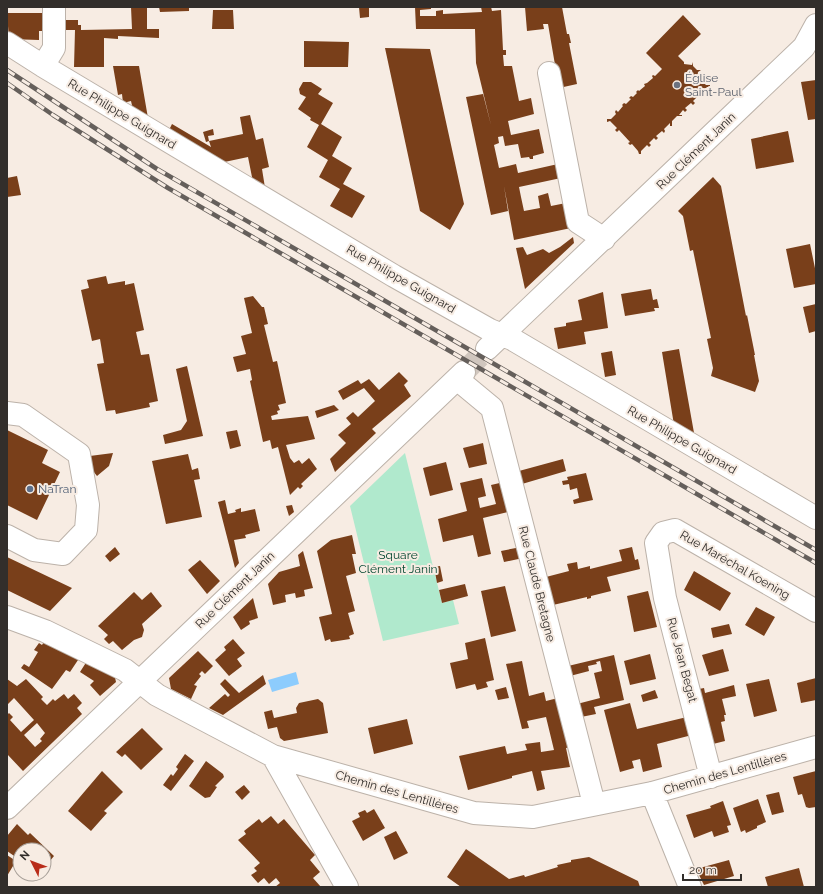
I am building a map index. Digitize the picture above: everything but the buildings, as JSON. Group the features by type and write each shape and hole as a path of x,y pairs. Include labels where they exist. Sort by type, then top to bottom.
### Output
{"street":[{"path":"43,66 54,48 54,7"},
{"name":"Rue Clément Janin","path":"494,342 604,239 804,47 816,25"},
{"name":"Rue Philippe Guignard","path":"7,43 394,276 494,342 512,339 816,518"},
{"path":"549,73 578,222 604,239"},
{"name":"Rue Clément Janin","path":"7,808 461,376"},
{"name":"Rue Claude Bretagne","path":"461,376 492,408 594,804"},
{"path":"7,413 23,415 79,454 88,505 86,530 63,554 34,550 7,536"},
{"name":"Rue Maréchal Koening","path":"656,543 663,533 674,530 816,611"},
{"name":"Rue Jean Begat","path":"656,543 665,598 711,777"},
{"name":"Chemin des Lentillères","path":"7,617 45,631 125,670 157,695 273,756 474,813 533,817 652,793 816,747"},
{"path":"273,756 347,887"},
{"path":"652,793 690,887"}],"green space":[{"name":"Square Clément Janin","path":"405,453 442,603 453,600 459,624 383,641 350,506"}],"water":[{"path":"296,672 299,684 272,692 268,680"}],"tunnel":[{"path":"464,372 487,349"}],"railway":[{"path":"7,70 157,169 816,550"},
{"path":"7,83 53,115 168,188 816,563"}],"place":[{"name":"Église Saint-Paul","path":"677,85"},
{"name":"NaTran","path":"30,489"}]}
